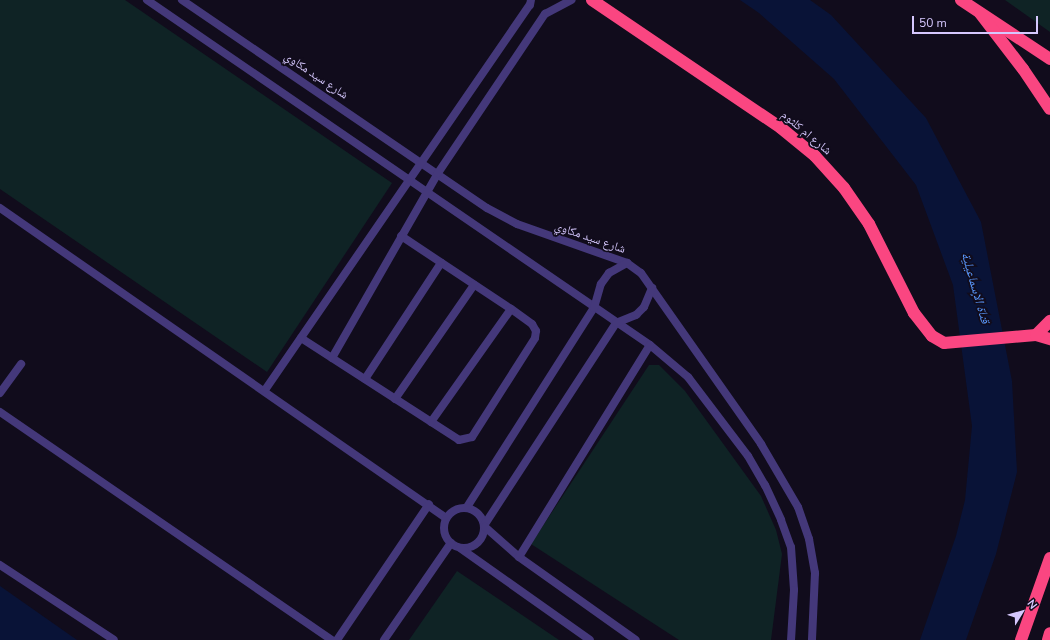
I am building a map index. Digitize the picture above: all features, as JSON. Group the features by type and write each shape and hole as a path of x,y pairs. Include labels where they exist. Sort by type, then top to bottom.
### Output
{"highway":[{"name":"شارع ام كلثوم","path":"592,0 781,128 815,156 844,188 869,224 922,326 944,343 1033,336"},
{"path":"961,0 1050,59"},
{"path":"980,13 1023,69 1050,109"},
{"path":"1033,336 1050,321"},
{"path":"1033,336 1050,339"},
{"path":"1020,640 1050,558"},
{"path":"1048,640 1050,634"}],"lane":[{"path":"147,0 426,193 650,345 688,377 748,456 766,485 791,547 794,590 791,640"},
{"name":"شارع سيد مكاوي","path":"182,0 438,172 487,208 518,224 626,263 640,273 761,444 798,507 809,539 815,573 812,640"},
{"path":"265,390 409,181 421,161 530,5 531,0"},
{"path":"332,358 438,172 545,14 571,0"},
{"path":"0,208 265,390 446,518"},
{"path":"301,338 459,440 470,439 536,334 532,324 401,236"},
{"path":"364,379 441,263"},
{"path":"467,508 594,308 601,284 609,273 626,263"},
{"path":"395,399 474,285"},
{"path":"460,548 478,544 483,536 485,526 616,322 636,315 644,306 652,288"},
{"path":"431,422 511,309"},
{"path":"519,558 650,345"},
{"path":"0,393 22,364"},
{"path":"0,412 332,640"},
{"path":"337,640 428,504"},
{"path":"590,640 460,548 450,544 444,531 446,518 455,510 467,508 478,513 485,526 519,558 636,640"},
{"path":"384,640 450,544"},
{"path":"0,565 114,640"}],"green space":[{"path":"0,0 125,0 392,183 267,372 0,189"},
{"path":"1005,0 1050,0 1050,32"},
{"path":"649,365 659,365 685,391 761,496 776,530 782,554 771,640 679,640 531,544"},
{"path":"457,571 559,640 409,640"}],"water":[{"name":"قناة الإسماعيلية","path":"740,0 810,0 831,15 926,118 981,222 1012,381 1017,472 996,554 966,640 920,640 956,536 965,500 972,426 953,285 916,185 834,79 759,13"},
{"path":"0,586 77,640 0,640"}]}
